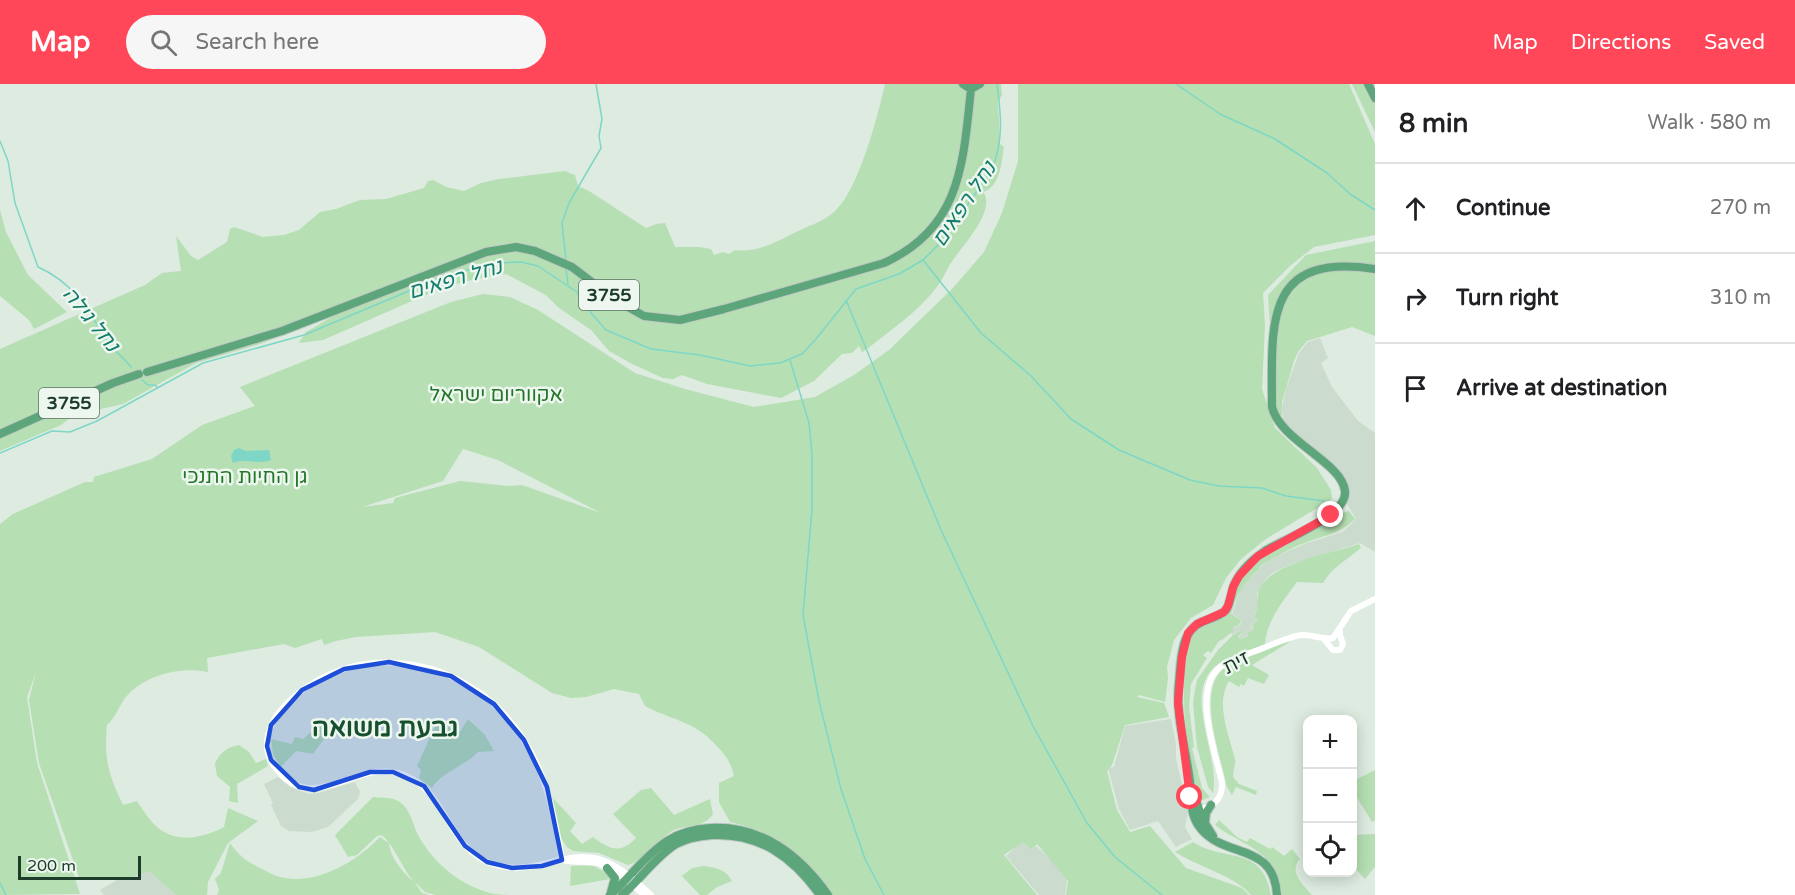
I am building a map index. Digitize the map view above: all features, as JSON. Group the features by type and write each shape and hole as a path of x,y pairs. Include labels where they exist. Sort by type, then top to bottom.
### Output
{"main road":[{"path":"963,84 971,89 980,84"},
{"path":"1368,84 1375,98"},
{"name":"3755","path":"0,434 113,383 282,331 486,252 516,248 535,250 572,267 614,299 644,315 680,320 884,263 920,242 936,224 947,206 961,165 971,89"},
{"path":"1277,895 1273,875 1266,864 1249,853 1219,842 1201,829 1190,783 1178,703 1182,657 1188,633 1197,624 1224,612 1239,576 1258,556 1331,515 1339,508 1345,496 1344,487 1336,476 1316,455 1282,428 1273,413 1273,328 1278,304 1291,284 1310,271 1328,266 1357,266 1375,269"},
{"path":"1205,825 1205,815 1211,805"},
{"path":"1196,809 1219,842"},
{"path":"610,895 636,886 655,850 676,836 700,828 733,829 754,833 776,843 804,865 828,895"},
{"path":"622,895 636,886 664,853 681,842 695,837 732,835 752,839 772,849 799,870 820,895"},
{"path":"608,868 615,878 610,895"}],"street":[{"path":"1329,646 1343,621 1356,608 1375,599"},
{"name":"זית","path":"1211,805 1218,800 1222,792 1206,706 1207,691 1216,671 1233,660 1290,638 1307,635 1335,638"},
{"path":"1320,637 1334,650 1340,650 1343,644 1335,638"},
{"path":"562,860 547,787 524,740 494,704 472,687 451,676 420,666 400,663 379,662 344,669 325,676 302,690 287,702 271,725 267,744 271,760 282,776 299,787 314,790 370,772 393,772 416,781 428,790 460,840 481,859 504,867 520,868 562,860 573,857 600,859 636,886"},
{"name":"זית","path":"1196,809 1216,796 1219,772"},
{"path":"1196,809 1211,805"},
{"path":"560,847 573,857"},
{"path":"562,860 589,862 608,868 651,895"}],"highlighted area":[{"path":"389,662 451,676 494,704 524,740 547,787 562,860 542,866 512,868 487,862 465,846 424,786 393,772 370,772 314,790 299,787 271,760 267,746 271,725 302,690 344,669"}],"shaded area":[{"path":"1320,338 1328,358 1321,363 1332,387 1358,421 1375,433 1375,552 1360,543 1291,564 1272,573 1257,594 1258,605 1254,617 1258,619 1251,626 1253,628 1248,635 1240,639 1242,630 1232,635 1231,632 1233,627 1239,626 1242,620 1232,614 1240,591 1248,579 1260,570 1260,567 1277,556 1307,543 1343,532 1356,519 1346,502 1344,482 1279,421 1283,417 1282,408 1286,389 1299,353 1308,342"},
{"path":"1171,719 1176,758 1188,812 1185,827 1192,839 1176,847 1158,821 1130,830 1119,809 1108,768 1114,767 1125,726"},
{"path":"278,777 290,787 309,794 355,782 360,792 358,799 328,827 312,832 289,831 281,826 264,784"},
{"path":"1022,841 1031,850 1036,846 1064,872 1067,880 1065,895 1039,895 1006,856"},
{"path":"148,862 179,895 104,895 100,890"}],"green space":[{"path":"885,84 1001,84 1002,95 998,102 1000,144 1004,147 999,173 993,185 983,192 986,208 977,227 929,297 866,350 862,352 859,346 852,353 842,354 814,381 781,398 707,384 682,375 673,379 663,378 609,351 591,330 559,308 546,295 506,274 444,287 323,340 299,343 306,332 335,315 260,344 196,363 123,404 74,415 61,425 0,451 0,349 145,285 162,273 181,271 176,236 191,256 198,260 227,242 230,229 234,227 263,237 284,235 299,230 320,212 360,200 386,199 424,188 428,181 433,180 446,187 464,191 481,183 499,179 565,171 575,175 578,186 646,228 665,223 675,247 711,249 714,255 723,252 729,254 735,250 757,249 825,219 843,202 866,152"},
{"path":"1018,84 1349,84 1375,144 1375,235 1314,247 1291,265 1263,293 1265,325 1262,389 1275,428 1317,468 1331,490 1332,499 1266,539 1241,559 1226,578 1213,605 1191,618 1174,640 1167,667 1165,702 1139,695 1137,697 1164,703 1169,717 1125,725 1112,765 1107,771 1117,810 1130,832 1150,826 1186,868 1242,888 1249,895 1066,895 1068,881 1037,844 1031,850 1023,842 1004,855 1037,895 830,895 811,869 788,848 761,832 730,822 719,802 719,783 734,776 722,752 699,730 645,706 639,694 614,689 586,697 571,698 552,693 479,647 435,632 356,637 324,645 322,639 295,648 284,644 207,658 208,672 186,670 163,674 142,683 125,698 107,725 106,737 108,766 123,805 137,801 157,827 173,836 181,837 199,836 224,827 228,808 258,821 228,843 208,882 207,895 177,895 149,871 123,880 80,880 39,763 29,700 36,672 27,697 37,763 80,894 0,895 0,524 13,514 85,482 93,482 94,477 152,459 202,425 255,406 240,387 451,302 483,294 510,297 538,310 635,373 685,389 754,407 815,397 854,375 889,350 953,288 984,252 1002,213 1018,161","holes":["463,449 498,460 601,513 522,485 509,486 460,481 395,498 393,503 362,507 443,481"]},
{"path":"1352,84 1375,84 1375,132"},
{"path":"0,210 6,232 28,275 67,312 34,329 29,320 0,296"},
{"path":"1375,241 1375,336 1352,327 1307,341 1294,361 1282,402 1282,416 1278,420 1275,408 1268,295 1306,255"},
{"path":"1349,511 1355,519 1343,528 1295,547 1260,566 1241,589 1233,607 1231,614 1241,620 1239,625 1233,627 1233,631 1219,641 1211,653 1208,651 1203,655 1207,658 1191,684 1189,707 1194,747 1192,748 1202,788 1210,797 1200,801 1197,798 1191,765 1185,717 1184,684 1187,645 1190,637 1197,629 1221,617 1242,577 1261,559 1308,529"},
{"path":"1359,544 1361,548 1335,568 1323,583 1297,582 1272,619 1265,644 1223,661 1207,676 1202,691 1202,707 1212,761 1213,793 1208,787 1197,747 1193,703 1197,680 1218,650 1233,635 1242,630 1243,632 1238,636 1240,639 1248,636 1247,634 1254,628 1252,626 1258,619 1254,617 1259,590 1268,578 1291,565"},
{"path":"1291,641 1252,665 1269,675 1264,684 1248,678 1244,686 1241,684 1239,687 1229,681 1225,690 1224,720 1235,759 1233,777 1239,784 1257,791 1256,795 1236,787 1232,795 1227,787 1213,727 1211,695 1215,681 1227,666"},
{"path":"468,719 485,735 494,751 478,752 440,778 432,788 419,778 421,770 417,766 437,722 460,732"},
{"path":"320,724 324,725 325,731 322,733 324,739 313,754 296,751 281,767 273,754 271,739 292,744 295,737 303,739"},
{"path":"239,745 249,752 256,763 266,759 268,766 237,784 238,803 229,801 230,787 217,776 215,764 224,751"},
{"path":"1375,770 1375,820 1372,822 1357,798 1357,779"},
{"path":"651,788 674,815 710,799 713,814 705,822 674,830 640,859 628,865 599,853 573,851 561,838 553,798 576,823 570,831 582,844 593,837 609,847 625,847 636,838 613,814 641,790"},
{"path":"373,797 394,799 401,803 410,815 424,845 440,864 460,880 494,894 522,895 436,895 425,892 414,881 422,893 429,895 217,895 219,890 215,879 221,873 230,843 239,854 254,865 277,876 294,879 321,875 334,870 359,855 380,837 389,843 398,864 413,881 391,845 382,835 377,836 357,855 348,857 335,835"},
{"path":"1219,820 1237,837 1247,842 1250,838 1270,849 1272,847 1284,856 1292,849 1300,859 1296,869 1298,878 1312,895 1282,895 1279,880 1267,859 1215,825"},
{"path":"1375,834 1375,867 1365,879 1357,870 1357,835"},
{"path":"1193,842 1217,852 1251,861 1260,868 1271,895 1251,895 1236,882 1175,852"},
{"path":"592,865 606,873 610,879 570,886 571,866"},
{"path":"704,866 717,868 732,881 717,887 707,895 700,895 682,876 692,868"}],"water":[{"path":"239,448 246,451 269,450 271,460 233,463 231,456 234,450"}],"waterway":[{"path":"566,261 562,223 569,203 601,148 599,136 602,119 596,84"},
{"name":"נחל רפאים","path":"0,453 52,431 70,432 97,421 203,363 304,335 428,283 459,272 499,263 521,262 538,266 577,292 606,330 651,349 700,355 750,366 780,363 802,354 856,289 899,274 923,260 945,238 992,169 996,158 1001,126 997,84"},
{"path":"1176,84 1220,114 1275,139 1327,173 1350,194 1375,210"},
{"name":"נחל גילה","path":"0,141 8,161 15,203 38,267 60,280 78,297 108,342 131,367"},
{"path":"923,260 981,333 1031,376 1071,419 1119,450 1190,480 1219,486 1262,488 1286,496 1324,501"},
{"path":"566,269 568,284"},
{"path":"846,300 941,530 1033,726 1087,823 1115,857 1162,895"},
{"path":"790,360 809,423 812,454 812,509 803,615 819,701 841,789 865,859 884,895"},
{"name":"נחל גילה","path":"142,380 158,388"},
{"path":"0,883 6,895"}],"district":[{"name":"גבעת משואה","path":"385,727"}],"route":[{"path":"1190,797 1190,783 1178,711 1182,657 1188,633 1197,624 1224,612 1239,576 1258,556 1331,515"}],"park label":[{"name":"אקווריום ישראל","path":"496,394"},
{"name":"גן החיות התנכי","path":"245,476"}]}
